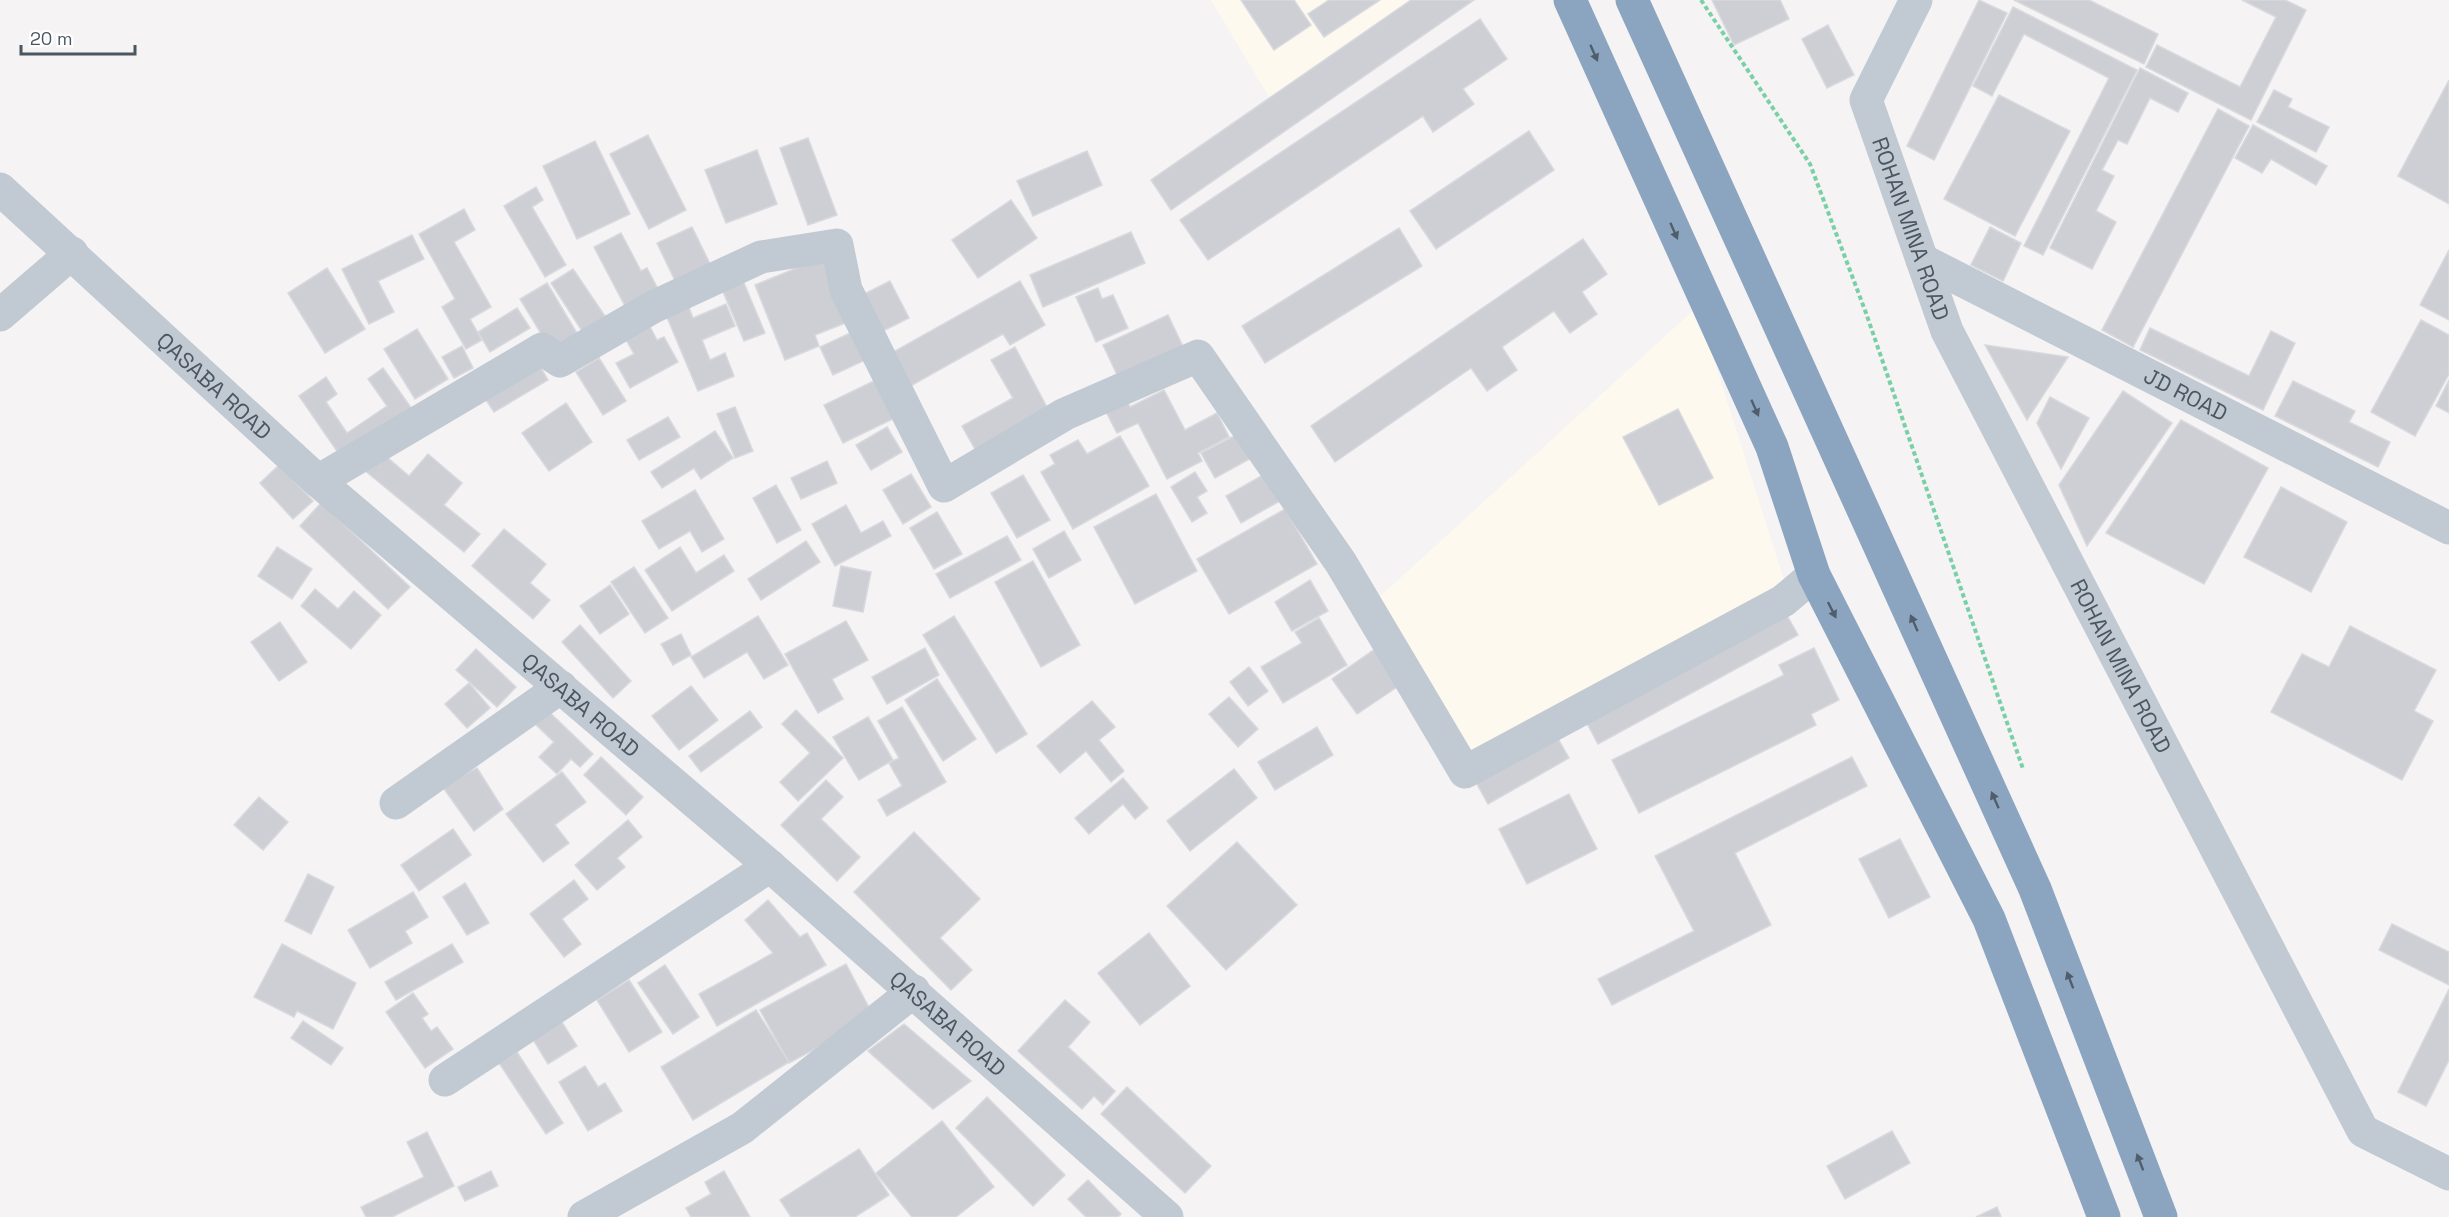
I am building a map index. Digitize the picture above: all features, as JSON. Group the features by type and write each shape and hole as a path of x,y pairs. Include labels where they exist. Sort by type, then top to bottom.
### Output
{"highway":[{"path":"1570,0 1772,447 1814,575 1989,919 2104,1217"},
{"path":"1632,0 2035,889 2160,1217"}],"street":[{"name":"ROHAN MINA ROAD","path":"1916,0 1866,100 1947,331 2363,1131 2449,1174"},
{"name":"QASABA ROAD","path":"0,189 318,482 770,866 1167,1217"},
{"path":"318,482 542,349 560,361 653,307 761,257 835,238 846,290 944,486 1065,414 1198,356 1341,563 1465,772 1783,601 1814,575"},
{"path":"0,315 72,253"},
{"name":"JD ROAD","path":"1922,260 2449,528"},
{"path":"396,803 561,687"},
{"path":"445,1080 770,866"},
{"path":"584,1217 742,1128 914,992"}],"path":[{"path":"1701,0 1810,164 1866,313 2025,774"}],"shaded area":[{"path":"1211,0 1449,0 1278,112"},
{"path":"1697,307 1787,589 1486,774 1375,601"}],"building":[{"path":"1241,0 1294,0 1311,25 1274,50"},
{"path":"1329,0 1380,0 1324,37 1308,14"},
{"path":"1411,0 1474,0 1171,210 1151,180"},
{"path":"1712,0 1780,0 1789,19 1734,45"},
{"path":"1979,0 2007,13 1934,160 1907,146"},
{"path":"2014,0 2089,0 2158,34 2144,64"},
{"path":"2242,0 2285,0 2306,10 2251,120 2146,67 2157,45 2240,87 2276,17"},
{"path":"2013,7 2137,70 2043,255 2024,246 2109,78 2024,34 1992,96 1973,86"},
{"path":"1480,19 1507,59 1463,89 1474,104 1433,132 1423,116 1208,260 1180,220"},
{"path":"1828,25 1854,75 1827,88 1802,39"},
{"path":"2140,68 2188,93 2178,112 2150,98 2127,144 2118,140 2102,170 2114,176 2096,211 2116,222 2092,269 2050,248"},
{"path":"2449,80 2449,204 2398,176"},
{"path":"2274,90 2292,99 2288,107 2329,127 2316,152 2257,122"},
{"path":"1999,95 2070,131 2015,236 1944,199"},
{"path":"2218,109 2249,126 2133,347 2102,330"},
{"path":"2253,125 2327,166 2316,185 2271,159 2262,173 2235,158"},
{"path":"1529,131 1554,170 1436,249 1410,211"},
{"path":"648,135 686,210 649,229 610,154"},
{"path":"808,138 837,215 808,225 780,148"},
{"path":"595,141 630,214 577,239 543,166"},
{"path":"757,150 777,204 726,223 705,170"},
{"path":"1087,151 1102,185 1033,216 1017,181"},
{"path":"536,187 543,200 532,207 566,265 545,277 504,206"},
{"path":"1011,200 1037,238 978,278 952,240"},
{"path":"464,209 475,230 454,242 491,307 470,319 482,340 466,349 442,307 455,299 419,234"},
{"path":"692,227 713,270 678,287 657,243"},
{"path":"1990,227 2021,243 2003,281 1971,265"},
{"path":"1399,228 1422,266 1265,363 1242,326"},
{"path":"1131,232 1145,263 1043,307 1030,275"},
{"path":"621,233 641,271 647,268 658,289 625,306 594,247"},
{"path":"412,235 424,259 378,281 394,312 369,324 342,269"},
{"path":"1583,239 1607,274 1582,292 1597,314 1570,333 1554,311 1502,347 1517,370 1487,391 1471,368 1335,462 1311,426"},
{"path":"2449,250 2449,320 2420,305"},
{"path":"826,256 853,320 815,335 819,346 785,360 755,285"},
{"path":"327,268 365,329 325,353 288,293"},
{"path":"573,269 607,319 584,334 551,283"},
{"path":"739,271 765,333 744,341 718,280"},
{"path":"890,281 909,318 873,336 854,299"},
{"path":"1020,281 1045,325 1010,345 1003,334 907,388 888,355"},
{"path":"547,283 578,335 551,350 520,299"},
{"path":"1098,288 1102,299 1113,295 1128,328 1096,342 1076,297"},
{"path":"726,304 735,326 702,340 710,360 725,353 734,376 698,391 666,315 688,305 693,318"},
{"path":"517,308 530,328 490,352 478,332"},
{"path":"1168,315 1186,353 1121,383 1103,345"},
{"path":"2421,320 2449,335 2449,374 2415,436 2371,412"},
{"path":"648,323 657,340 664,337 678,362 630,388 616,363 634,354 624,336"},
{"path":"863,327 876,355 833,375 820,347"},
{"path":"2150,328 2249,376 2271,331 2295,343 2263,410 2140,350"},
{"path":"417,329 448,379 415,399 384,349"},
{"path":"1985,345 2068,357 2027,420"},
{"path":"462,346 473,368 454,378 442,357"},
{"path":"1015,347 1049,411 976,451 962,426 1013,398 991,360"},
{"path":"535,358 548,380 494,412 480,391"},
{"path":"599,358 626,401 603,415 576,372"},
{"path":"383,368 412,409 341,457 299,396 326,377 337,394 326,402 347,433 387,406 368,379"},
{"path":"880,378 899,416 843,443 824,405"},
{"path":"2449,380 2449,413 2436,406"},
{"path":"2293,381 2355,411 2349,422 2390,442 2378,467 2275,416"},
{"path":"1164,390 1185,430 1217,413 1229,437 1198,453 1202,461 1167,479 1138,423 1117,433 1102,404 1123,393 1130,407"},
{"path":"2123,391 2172,423 2087,546 2059,485"},
{"path":"2050,397 2089,418 2061,469 2037,423"},
{"path":"566,403 592,442 549,471 522,433"},
{"path":"735,407 753,451 735,458 717,414"},
{"path":"1678,409 1713,478 1659,505 1623,437"},
{"path":"668,417 680,437 639,460 627,440"},
{"path":"2181,420 2268,468 2204,584 2106,533"},
{"path":"887,427 902,452 871,470 856,445"},
{"path":"715,431 733,458 701,479 694,468 662,488 651,472"},
{"path":"1242,432 1255,456 1215,478 1201,453"},
{"path":"1120,436 1149,486 1073,529 1041,472 1055,464 1050,455 1078,440 1087,454"},
{"path":"380,451 409,476 428,454 462,483 444,505 480,534 464,552 364,470"},
{"path":"827,461 837,483 801,499 791,478"},
{"path":"279,465 313,501 293,519 260,483"},
{"path":"1270,471 1285,498 1241,523 1226,496"},
{"path":"1195,472 1207,491 1197,497 1207,513 1192,522 1171,487"},
{"path":"911,474 931,507 903,524 883,490"},
{"path":"1023,475 1050,520 1017,538 991,493"},
{"path":"776,485 801,530 777,543 753,498"},
{"path":"2281,487 2347,522 2311,592 2244,557"},
{"path":"695,490 724,539 702,552 690,531 659,549 642,521"},
{"path":"1156,494 1197,571 1135,604 1094,527"},
{"path":"321,503 410,587 388,609 300,526"},
{"path":"846,505 861,533 883,521 891,536 835,566 812,524"},
{"path":"1285,509 1317,564 1229,614 1197,559"},
{"path":"937,512 962,554 934,569 910,528"},
{"path":"504,529 546,564 530,583 550,600 533,619 472,566"},
{"path":"1064,531 1081,560 1049,578 1033,549"},
{"path":"1007,536 1021,560 950,598 936,574"},
{"path":"806,541 820,562 761,600 748,579"},
{"path":"277,547 312,569 292,599 258,576"},
{"path":"680,547 696,573 724,555 734,571 672,611 645,570"},
{"path":"1033,561 1080,645 1041,667 995,582"},
{"path":"841,566 871,572 863,612 833,606"},
{"path":"634,567 668,618 645,633 611,582"},
{"path":"1310,580 1328,611 1292,631 1275,602"},
{"path":"610,585 629,614 600,634 580,606"},
{"path":"315,589 338,609 354,591 381,615 351,649 301,606"},
{"path":"1781,605 1798,635 1598,744 1582,714"},
{"path":"758,616 788,665 764,679 747,652 704,678 691,657"},
{"path":"954,616 1027,734 996,753 923,635"},
{"path":"1319,618 1347,665 1283,703 1261,667 1302,643 1295,632"},
{"path":"846,621 868,660 832,679 843,699 818,713 785,654"},
{"path":"280,622 307,662 279,681 251,642"},
{"path":"580,625 631,681 613,698 562,642"},
{"path":"2350,626 2436,670 2414,711 2433,721 2402,780 2271,712 2302,654 2329,667"},
{"path":"681,634 691,655 673,665 661,644"},
{"path":"925,648 939,675 887,704 872,677"},
{"path":"1814,648 1839,700 1811,714 1816,725 1639,813 1612,760 1784,675 1779,665"},
{"path":"476,649 516,687 497,707 456,670"},
{"path":"1375,649 1400,685 1357,714 1332,679"},
{"path":"1249,667 1268,691 1248,706 1230,682"},
{"path":"937,679 976,739 943,761 905,700"},
{"path":"469,683 490,708 467,728 445,704"},
{"path":"691,686 718,720 679,750 652,716"},
{"path":"1229,697 1258,729 1238,747 1209,714"},
{"path":"1092,701 1115,727 1099,740 1124,771 1111,782 1086,751 1060,773 1037,746"},
{"path":"902,707 946,782 887,816 878,800 902,786 889,763 899,758 878,721"},
{"path":"546,709 593,754 580,767 571,759 557,774 539,757 554,742 533,722"},
{"path":"796,710 843,758 798,801 780,782 810,753 782,724"},
{"path":"750,711 762,727 701,772 689,756"},
{"path":"868,717 893,760 859,780 833,737"},
{"path":"1317,727 1333,755 1275,790 1258,762"},
{"path":"1553,730 1569,758 1488,804 1473,777"},
{"path":"601,757 643,797 626,815 584,775"},
{"path":"1852,757 1867,786 1735,853 1771,925 1612,1005 1598,979 1694,931 1655,856"},
{"path":"477,768 503,809 474,831 442,786"},
{"path":"1234,769 1257,798 1190,851 1167,821"},
{"path":"562,772 586,802 555,825 569,843 543,862 506,814"},
{"path":"1123,778 1148,808 1135,819 1123,804 1089,834 1075,818"},
{"path":"826,780 843,797 821,819 860,857 837,881 781,825"},
{"path":"1569,794 1597,849 1527,884 1499,829"},
{"path":"259,797 288,822 263,850 234,825"},
{"path":"628,820 642,837 617,858 625,867 597,890 575,865"},
{"path":"453,829 471,855 419,891 401,865"},
{"path":"914,832 980,899 940,938 972,970 951,990 854,892"},
{"path":"1900,839 1930,897 1889,918 1859,859"},
{"path":"1237,842 1297,905 1226,970 1167,906"},
{"path":"308,874 334,887 311,934 285,921"},
{"path":"574,880 588,899 562,919 581,944 564,957 530,914"},
{"path":"465,883 489,923 467,935 443,897"},
{"path":"413,892 428,917 405,931 412,943 370,968 348,930"},
{"path":"768,900 800,937 807,933 826,965 717,1026 699,994 773,953 745,920"},
{"path":"2392,924 2449,952 2449,985 2379,950"},
{"path":"1149,933 1190,986 1140,1025 1098,973"},
{"path":"282,944 356,983 333,1029 297,1011 294,1017 254,997"},
{"path":"452,944 463,962 396,1000 385,982"},
{"path":"846,964 874,1017 789,1063 760,1010"},
{"path":"665,965 699,1017 673,1034 638,983"},
{"path":"629,980 662,1032 629,1052 597,1000"},
{"path":"2449,989 2449,1060 2426,1106 2398,1092"},
{"path":"413,993 428,1014 422,1018 431,1031 437,1027 453,1049 425,1068 386,1012"},
{"path":"1065,1000 1090,1022 1068,1047 1115,1091 1103,1105 1094,1096 1082,1109 1018,1051"},
{"path":"756,1010 789,1062 693,1120 661,1067"},
{"path":"558,1016 577,1046 548,1064 529,1033"},
{"path":"303,1021 343,1048 331,1065 291,1038"},
{"path":"904,1024 971,1081 933,1109 868,1051"},
{"path":"517,1052 563,1123 546,1134 499,1063"},
{"path":"585,1066 598,1087 605,1083 622,1111 588,1131 559,1082"},
{"path":"1127,1087 1211,1166 1185,1193 1101,1114"},
{"path":"987,1097 1065,1175 1033,1206 956,1128"},
{"path":"942,1121 994,1187 956,1217 912,1217 876,1173"},
{"path":"1892,1131 1910,1163 1845,1199 1827,1166"},
{"path":"427,1132 454,1186 392,1217 366,1217 361,1207 424,1177 407,1142"},
{"path":"859,1149 889,1195 855,1217 791,1217 780,1200"},
{"path":"491,1171 498,1186 465,1201 458,1187"},
{"path":"724,1171 750,1217 691,1217 686,1208 711,1194 705,1182"},
{"path":"1088,1180 1121,1214 1118,1217 1086,1217 1068,1199"},
{"path":"1997,1207 2001,1217 1976,1217"}]}
